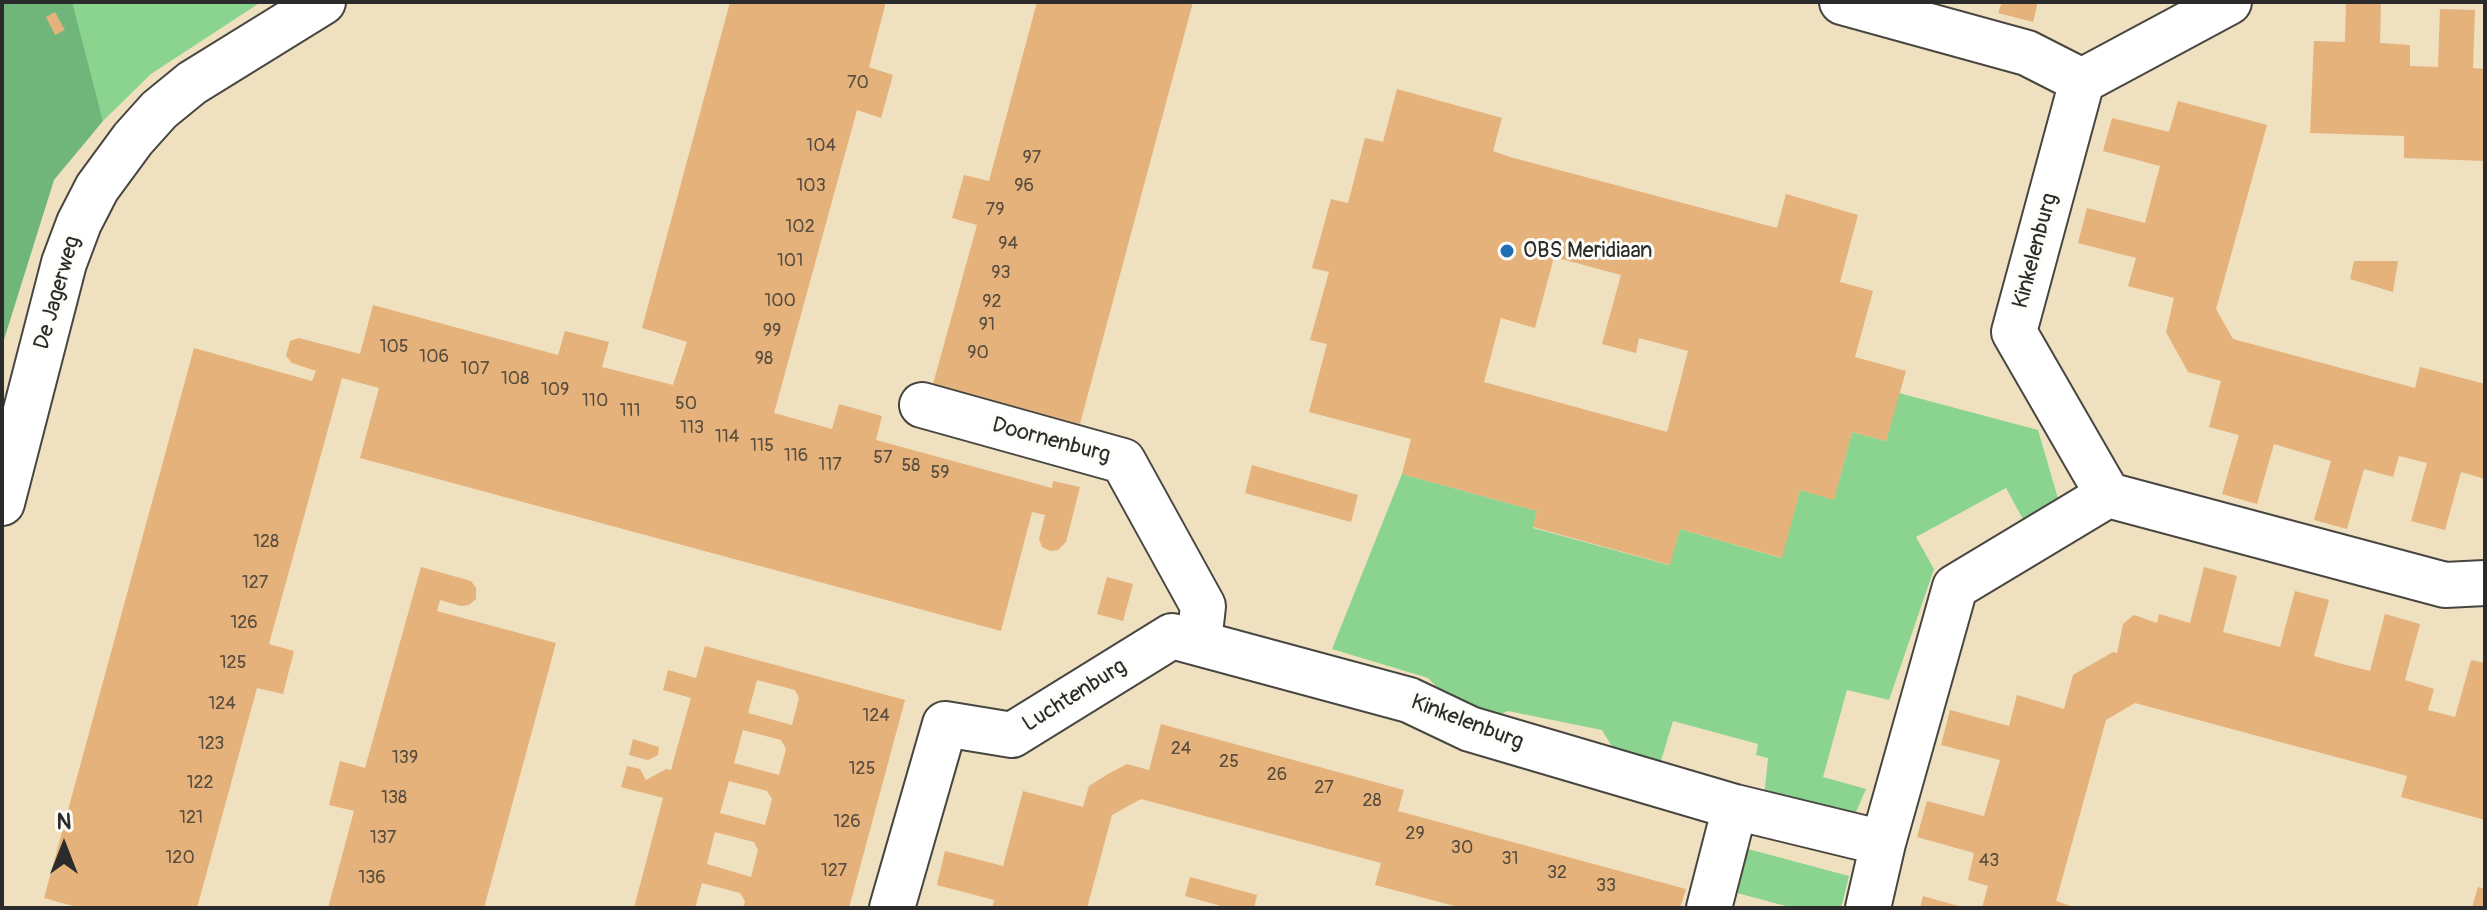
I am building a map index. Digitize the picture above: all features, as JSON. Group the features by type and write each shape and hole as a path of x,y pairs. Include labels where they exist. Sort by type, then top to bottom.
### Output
{"street":[{"name":"De Jagerweg","path":"2,503 64,263 97,188 159,110 192,83 323,2"},
{"path":"1842,2 2027,53 2082,81 2229,2"},
{"name":"Kinkelenburg","path":"2082,81 2014,332 2108,495"},
{"name":"Doornenburg","path":"922,405 1123,461 1203,606 1199,642"},
{"path":"1868,908 1883,843 1955,587 2108,495 2445,585 2485,583"},
{"name":"Luchtenburg","path":"892,908 945,724 1012,735 1172,636 1199,642"},
{"name":"Kinkelenburg","path":"1199,642 1409,700 1470,729 1735,807 1883,843"},
{"path":"1709,908 1735,807"}],"green space":[{"path":"2,2 72,2 103,121 54,180 2,346"},
{"path":"70,2 261,2 151,74 103,121"},
{"path":"1899,393 2038,430 2059,502 2024,521 2006,488 1916,537 1934,569 1889,700 1847,690 1823,777 1866,789 1853,819 1764,797 1768,758 1756,755 1758,744 1673,721 1660,764 1616,753 1602,730 1508,711 1489,719 1456,706 1428,678 1332,649 1402,474 1537,511 1533,528 1669,565 1680,529 1781,558 1800,490 1834,499 1852,432 1886,441"},
{"path":"1748,849 1849,876 1841,908 1793,908 1737,893"}],"building":[{"path":"730,2 886,2 869,67 893,75 881,118 857,110 774,413 832,429 839,404 882,416 876,440 1052,488 1053,481 1080,487 1066,542 1058,550 1050,551 1042,547 1039,539 1045,515 1032,512 1001,631 360,458 379,388 342,378 269,644 294,651 283,694 257,688 197,908 80,908 44,898 194,348 312,381 316,371 292,363 286,356 290,341 299,338 360,354 373,305 558,355 565,331 609,342 602,367 673,385 687,342 642,328"},
{"path":"1037,2 1193,2 1080,424 933,384 977,225 952,218 964,175 989,181"},
{"path":"2002,2 2038,2 2033,22 1998,13"},
{"path":"2346,2 2381,2 2380,43 2410,45 2410,66 2438,67 2440,9 2475,10 2473,68 2485,69 2485,161 2404,158 2404,136 2310,133 2314,41 2345,42"},
{"path":"55,12 65,30 55,35 46,17"},
{"path":"1397,89 1502,118 1493,151 1510,157 1777,228 1786,194 1858,215 1840,282 1873,291 1855,357 1906,371 1886,441 1852,432 1834,500 1800,490 1782,558 1680,529 1670,565 1533,527 1537,511 1402,474 1411,439 1309,412 1327,344 1310,340 1329,272 1312,268 1331,199 1348,203 1365,138 1383,142","holes":["1554,257 1621,275 1602,344 1636,353 1639,338 1688,351 1667,432 1484,382 1501,318 1535,328"]},
{"path":"2178,101 2267,125 2216,309 2233,339 2415,388 2420,367 2485,384 2485,479 2461,472 2445,530 2411,521 2427,463 2399,456 2393,477 2364,469 2347,529 2314,520 2331,461 2274,444 2257,504 2222,494 2239,435 2209,427 2221,381 2188,372 2166,332 2174,298 2128,286 2136,258 2078,243 2087,208 2145,223 2160,166 2103,151 2112,118 2169,132"},
{"path":"2354,261 2398,261 2393,292 2350,279"},
{"path":"1252,465 1358,495 1351,522 1245,493"},
{"path":"421,567 471,581 476,588 476,599 469,605 440,600 437,611 556,643 484,908 328,908 354,811 329,805 340,761 365,768"},
{"path":"2204,567 2237,576 2223,632 2280,647 2295,591 2329,600 2314,656 2342,664 2370,671 2385,614 2420,624 2405,680 2434,689 2428,710 2455,717 2471,660 2485,663 2485,820 2401,797 2407,776 2135,703 2106,720 2056,901 2077,908 1982,908 1988,886 1968,880 1974,853 1917,837 1927,801 1984,816 2000,760 1941,745 1950,710 2009,726 2017,695 2064,709 2073,675 2113,652 2117,653 2123,624 2134,615 2157,623 2159,614 2190,623"},
{"path":"1107,577 1133,584 1123,621 1097,614"},
{"path":"705,646 905,700 849,908 743,908 745,901 740,893 702,883 695,908 634,908 663,798 621,787 627,766 640,769 646,780 666,769 671,770 691,698 663,690 668,670 696,678","holes":["757,680 795,690 799,698 792,725 748,713","743,730 781,740 786,749 779,775 734,763","729,781 767,791 772,799 765,825 720,813","715,832 754,842 758,850 751,877 707,864"]},
{"path":"1161,724 1404,790 1398,811 1686,889 1680,908 1462,908 1375,885 1381,863 1141,799 1112,815 1087,908 992,908 994,900 937,885 945,851 1003,866 1023,791 1083,807 1089,786 1108,774 1127,764 1149,770"},
{"path":"633,739 659,747 658,755 648,760 629,755"},
{"path":"1190,877 1257,895 1254,908 1228,908 1185,896"},
{"path":"2478,887 2485,889 2485,908 2472,908"},
{"path":"1923,896 1962,907 1962,908 1920,908"}],"place":[{"name":"OBS Meridiaan","path":"1507,251"}]}
